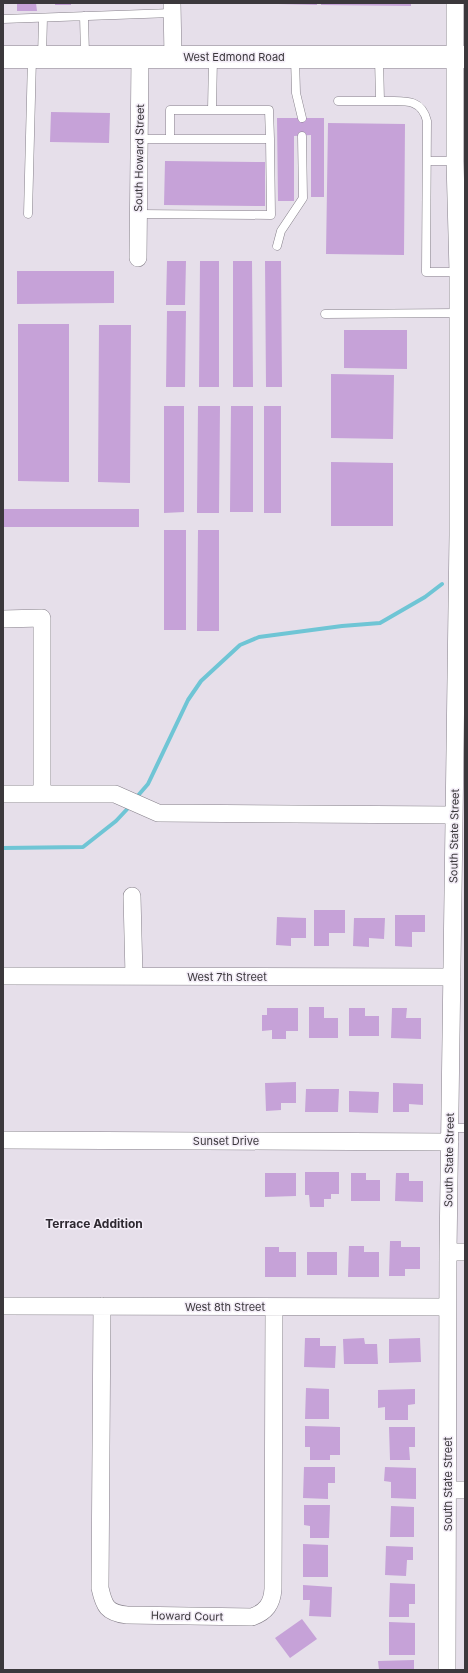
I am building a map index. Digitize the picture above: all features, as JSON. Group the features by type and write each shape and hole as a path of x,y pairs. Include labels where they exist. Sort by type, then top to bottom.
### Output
{"main road":[{"name":"West Edmond Road","path":"3,57 460,57"}],"street":[{"name":"South State Street","path":"447,1670 447,1308 448,1252 455,1133 458,1010 452,977 454,815 461,535 458,272 455,161 460,111 460,57 455,3"},
{"path":"172,8 173,58"},
{"name":"South Howard Street","path":"138,258 140,57"},
{"path":"3,619 42,618 42,794"},
{"path":"3,794 115,794 158,813 454,815"},
{"path":"132,896 134,976"},
{"name":"West 7th Street","path":"3,976 452,977"},
{"name":"Sunset Drive","path":"3,1140 455,1133"},
{"path":"448,1252 465,1252"},
{"name":"West 8th Street","path":"3,1306 447,1308"},
{"name":"Howard Court","path":"102,1306 100,1588 107,1609 122,1615 252,1617 261,1614 268,1608 272,1599 273,1589 274,1307"},
{"path":"448,1490 465,1490"}],"lane":[{"path":"3,19 84,16 172,8"},
{"path":"84,16 86,57"},
{"path":"28,214 37,57 42,18"},
{"path":"379,57 380,101"},
{"path":"212,110 213,58"},
{"path":"295,58 296,93 302,118"},
{"path":"338,101 409,102 418,104 425,112 427,121 426,272 458,272"},
{"path":"138,214 271,215 269,110 170,110 170,139"},
{"path":"277,246 281,231 303,198 302,136"},
{"path":"139,139 270,139"},
{"path":"427,161 455,161"},
{"path":"325,314 458,313"}],"building":[{"path":"17,3 36,3 37,11 17,11"},
{"path":"55,3 71,3 71,5 55,5"},
{"path":"317,3 317,5 278,4"},
{"path":"321,3 411,3 411,6 321,5"},
{"path":"51,112 110,113 109,143 50,142"},
{"path":"277,118 324,118 324,197 311,197 311,135 294,136 294,201 278,201"},
{"path":"328,123 405,124 404,255 326,254"},
{"path":"165,161 265,162 265,206 164,205"},
{"path":"167,261 186,261 185,305 166,305"},
{"path":"200,261 219,261 219,387 199,387"},
{"path":"233,261 252,261 253,387 233,387"},
{"path":"265,261 281,261 282,387 266,387"},
{"path":"17,271 114,271 114,303 17,304"},
{"path":"167,311 186,311 185,387 166,387"},
{"path":"18,324 69,324 69,482 18,481"},
{"path":"99,325 131,325 130,483 98,482"},
{"path":"344,330 407,330 407,369 344,368"},
{"path":"331,374 394,375 393,439 331,438"},
{"path":"164,406 184,406 184,512 164,513"},
{"path":"198,406 220,406 219,513 197,513"},
{"path":"231,406 253,406 253,512 230,512"},
{"path":"264,406 281,406 281,513 264,513"},
{"path":"331,462 393,463 393,526 331,526"},
{"path":"3,509 139,509 139,527 3,527"},
{"path":"164,530 186,530 186,630 164,630"},
{"path":"198,530 219,530 219,631 197,631"},
{"path":"314,910 345,910 345,933 329,933 329,946 314,946"},
{"path":"395,915 425,915 425,932 412,932 412,947 395,946"},
{"path":"277,917 306,918 306,938 291,938 291,946 276,945"},
{"path":"354,918 385,918 384,939 369,938 369,947 353,946"},
{"path":"309,1007 324,1007 324,1018 338,1018 338,1038 309,1038"},
{"path":"267,1008 298,1008 298,1031 286,1031 286,1039 272,1039 272,1030 262,1031 262,1015 267,1015"},
{"path":"349,1008 365,1008 365,1016 379,1016 379,1036 349,1036"},
{"path":"392,1008 407,1008 406,1018 421,1018 421,1039 391,1038"},
{"path":"296,1082 296,1103 281,1103 281,1110 266,1111 265,1083"},
{"path":"393,1083 423,1084 423,1105 409,1104 409,1112 393,1112"},
{"path":"306,1089 339,1089 338,1112 305,1112"},
{"path":"349,1091 379,1092 378,1113 349,1112"},
{"path":"305,1172 339,1172 339,1194 331,1194 331,1199 324,1199 324,1207 310,1207 309,1195 305,1195"},
{"path":"265,1173 296,1173 296,1196 265,1197"},
{"path":"351,1173 366,1173 366,1180 380,1180 380,1201 351,1201"},
{"path":"396,1173 409,1173 409,1181 423,1181 423,1202 395,1201"},
{"path":"390,1241 401,1241 401,1247 420,1247 420,1269 405,1269 405,1276 389,1276"},
{"path":"349,1246 364,1246 364,1252 379,1252 379,1277 348,1277"},
{"path":"265,1247 279,1247 279,1252 296,1252 296,1277 265,1277"},
{"path":"307,1252 337,1252 337,1275 307,1275"},
{"path":"305,1338 320,1338 320,1346 336,1346 335,1368 304,1367"},
{"path":"364,1338 365,1344 377,1344 378,1364 344,1364 343,1339"},
{"path":"420,1338 421,1362 389,1363 389,1339"},
{"path":"306,1388 329,1389 329,1419 305,1419"},
{"path":"415,1389 415,1404 408,1405 408,1420 385,1420 385,1407 378,1408 378,1390"},
{"path":"305,1426 340,1427 340,1455 330,1455 330,1460 310,1460 310,1447 305,1447"},
{"path":"389,1427 415,1427 415,1447 409,1447 410,1460 390,1460"},
{"path":"304,1467 335,1467 335,1483 328,1483 328,1499 303,1498"},
{"path":"385,1467 416,1468 416,1499 391,1498 391,1482 384,1481"},
{"path":"304,1505 330,1505 329,1538 310,1538 310,1526 304,1525"},
{"path":"391,1506 414,1507 414,1537 390,1537"},
{"path":"303,1544 328,1545 328,1577 303,1577"},
{"path":"386,1546 413,1547 413,1560 407,1560 406,1576 385,1575"},
{"path":"390,1583 415,1584 415,1604 409,1604 409,1617 389,1617"},
{"path":"303,1585 332,1587 331,1617 309,1616 310,1600 303,1600"},
{"path":"302,1619 317,1639 290,1658 275,1638"},
{"path":"389,1622 415,1623 415,1655 389,1655"},
{"path":"414,1660 414,1670 379,1670 378,1661"}],"waterway":[{"path":"135,799 148,784 188,700 201,681 240,645 259,637 342,626 380,623 425,597 442,584"},
{"path":"3,848 83,847 116,821 131,805"}],"district":[{"name":"Terrace Addition","path":"94,1224"}]}
